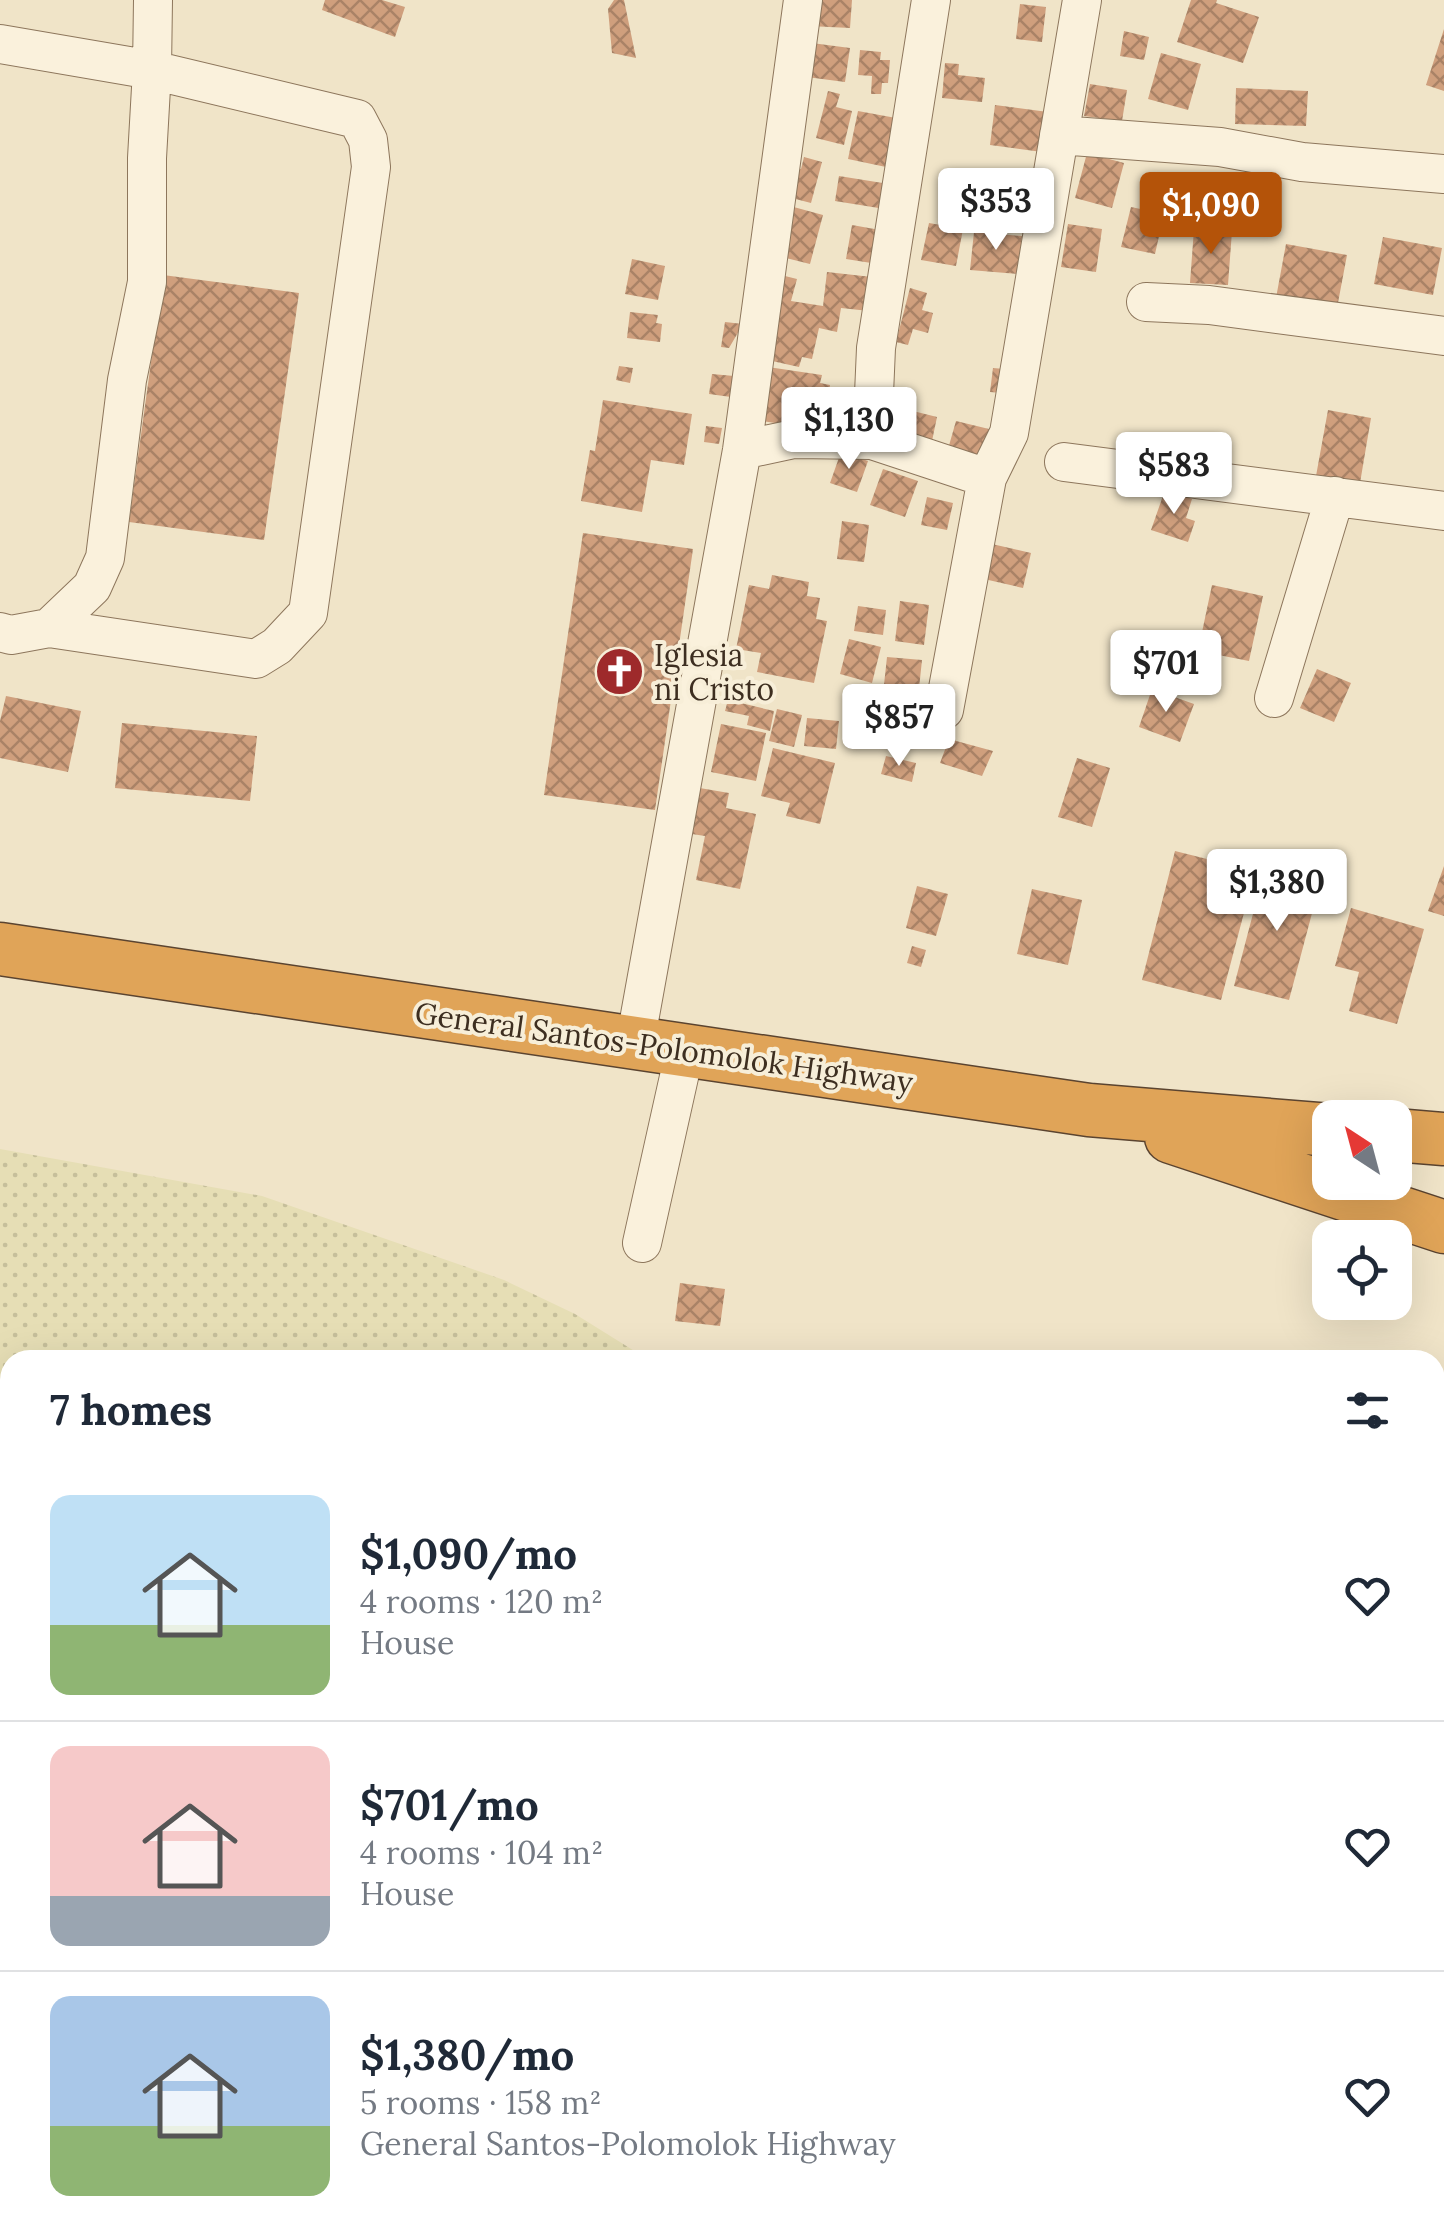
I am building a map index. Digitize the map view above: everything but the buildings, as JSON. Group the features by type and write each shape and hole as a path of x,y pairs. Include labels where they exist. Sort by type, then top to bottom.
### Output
{"highway":[{"name":"General Santos-Polomolok Highway","path":"0,949 1088,1110 1312,1129"},
{"path":"1088,1110 1444,1227"},
{"path":"1412,1136 1444,1139"}],"street":[{"path":"49,628 92,588 104,558 127,380 147,282 153,0"},
{"path":"642,1243 660,1046 803,0"},
{"path":"872,440 876,348 931,0"},
{"path":"944,710 987,478 1008,433 1082,0"},
{"path":"0,44 152,70 357,119 368,140 371,167 308,613 277,646 256,659 49,628 11,635 0,632"},
{"path":"1059,135 1220,146 1302,162 1444,174"},
{"path":"1146,302 1210,305 1444,336"},
{"path":"742,450 794,438 872,440 987,478"},
{"path":"1064,462 1444,511"},
{"path":"1274,698 1335,496"}],"shaded area":[{"path":"0,1149 262,1196 504,1280 575,1314 633,1350 0,1350"}],"place":[{"name":"Iglesia ni Cristo","path":"619,672"}]}
